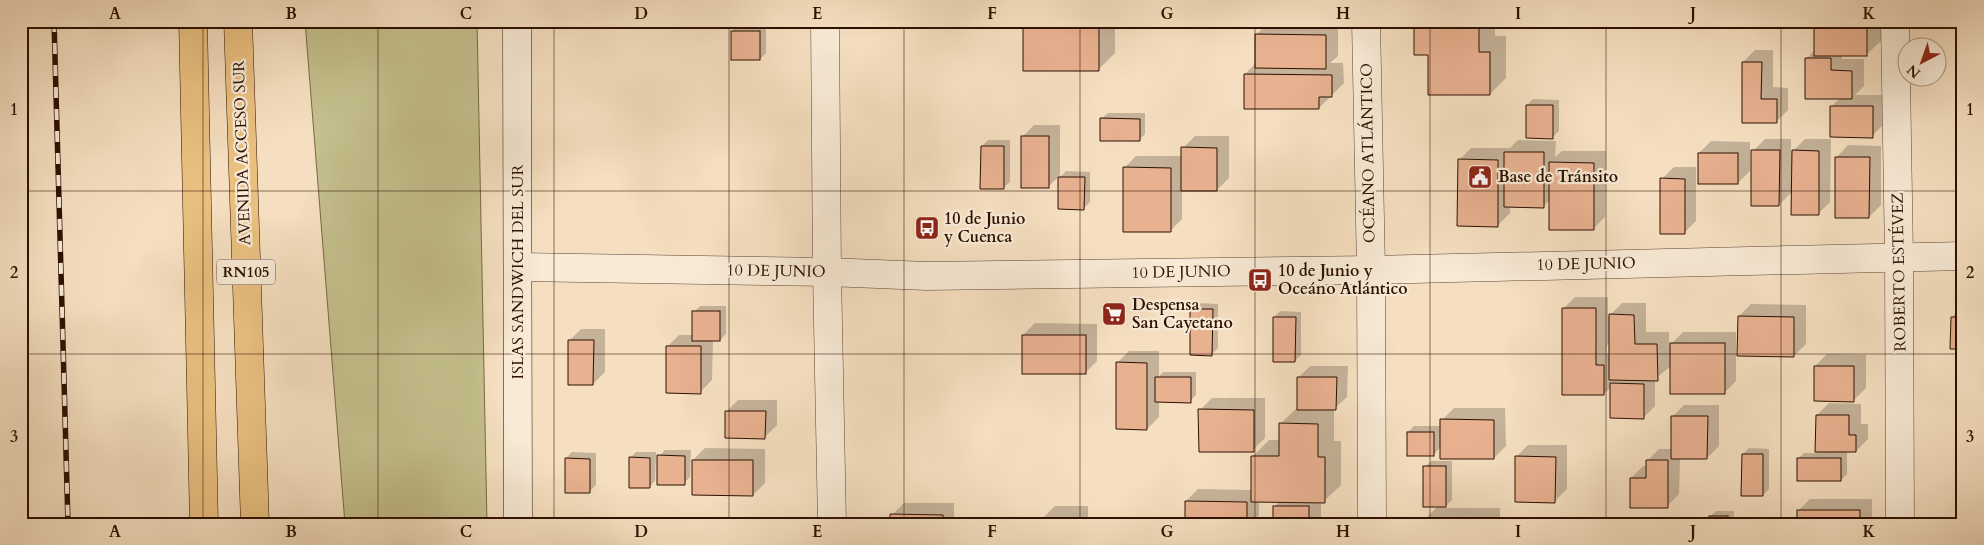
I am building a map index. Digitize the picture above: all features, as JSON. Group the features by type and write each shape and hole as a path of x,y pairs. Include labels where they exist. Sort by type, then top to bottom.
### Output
{"highway":[{"name":"RN105","path":"193,21 204,524"},
{"name":"AVENIDA ACCESO SUR","path":"238,21 255,520"}],"street":[{"name":"ISLAS SANDWICH DEL SUR","path":"517,21 519,267 518,524"},
{"path":"825,21 832,524"},
{"name":"OCÉANO ATLÁNTICO","path":"1366,21 1371,270 1372,524"},
{"name":"ROBERTO ESTÉVEZ","path":"1895,21 1900,256 1900,524"},
{"name":"10 DE JUNIO","path":"519,267 827,272 927,276 1371,270 1963,256"}],"shaded area":[{"path":"305,21 477,21 487,524 345,524"}],"building":[{"path":"566,21 635,21 635,25 566,24"},
{"path":"1099,21 1099,71 1023,71 1023,22"},
{"path":"1274,21 1334,21 1334,27 1274,27"},
{"path":"1414,21 1479,21 1479,52 1490,52 1490,95 1428,95 1428,55 1414,55"},
{"path":"1814,21 1867,21 1867,56 1814,56"},
{"path":"731,31 760,31 760,60 731,60"},
{"path":"1255,34 1326,35 1326,69 1255,68"},
{"path":"1805,58 1831,58 1831,70 1852,71 1852,99 1805,99"},
{"path":"1742,62 1762,62 1761,99 1777,99 1777,123 1742,123"},
{"path":"1244,74 1332,75 1332,97 1319,97 1319,109 1244,109"},
{"path":"1526,105 1553,105 1553,139 1526,138"},
{"path":"1830,106 1873,106 1873,138 1830,137"},
{"path":"1100,118 1140,119 1140,141 1100,141"},
{"path":"1021,136 1049,136 1049,188 1021,188"},
{"path":"981,146 1004,146 1004,189 980,189"},
{"path":"1181,147 1217,148 1217,191 1181,191"},
{"path":"1751,150 1780,150 1779,206 1751,206"},
{"path":"1792,150 1819,151 1819,215 1791,215"},
{"path":"1504,152 1544,152 1544,208 1504,207"},
{"path":"1698,153 1738,153 1738,184 1698,184"},
{"path":"1835,157 1870,157 1869,218 1835,218"},
{"path":"1458,159 1498,160 1498,227 1457,226"},
{"path":"1549,162 1594,163 1594,230 1549,230"},
{"path":"1123,167 1171,168 1171,232 1123,232"},
{"path":"1058,177 1085,177 1084,210 1058,209"},
{"path":"1660,178 1685,179 1685,234 1660,234"},
{"path":"1562,308 1596,308 1596,365 1604,365 1604,395 1562,395"},
{"path":"1190,309 1213,309 1212,356 1190,355"},
{"path":"692,311 720,311 720,341 692,341"},
{"path":"1609,314 1634,315 1635,344 1657,344 1658,381 1609,380"},
{"path":"1738,316 1794,317 1794,357 1737,356"},
{"path":"1273,317 1296,317 1295,362 1273,362"},
{"path":"1951,317 1963,317 1963,349 1950,349"},
{"path":"1022,335 1086,335 1086,374 1022,374"},
{"path":"568,340 594,340 593,385 568,385"},
{"path":"1670,343 1725,343 1725,394 1670,394"},
{"path":"666,346 701,346 701,394 666,393"},
{"path":"1116,362 1147,363 1147,430 1116,429"},
{"path":"1814,366 1854,366 1854,402 1814,401"},
{"path":"1155,377 1191,377 1191,403 1155,402"},
{"path":"1297,377 1337,377 1336,410 1297,410"},
{"path":"1610,383 1644,384 1644,419 1610,418"},
{"path":"1198,409 1254,410 1254,452 1199,452"},
{"path":"725,411 766,411 765,439 725,438"},
{"path":"1816,415 1849,415 1849,435 1856,435 1856,452 1815,452"},
{"path":"1671,416 1708,416 1707,459 1671,459"},
{"path":"1440,419 1494,420 1494,459 1440,459"},
{"path":"1279,423 1318,424 1318,457 1325,457 1325,503 1251,502 1251,456 1279,456"},
{"path":"1407,432 1434,432 1434,456 1407,456"},
{"path":"1742,454 1763,454 1763,496 1741,496"},
{"path":"657,455 685,456 685,485 657,485"},
{"path":"1515,456 1556,457 1555,503 1515,502"},
{"path":"629,457 650,458 650,488 629,488"},
{"path":"565,458 590,459 590,493 565,493"},
{"path":"1797,458 1841,458 1841,481 1797,481"},
{"path":"692,460 753,460 753,496 692,495"},
{"path":"1646,460 1668,460 1668,508 1630,508 1630,478 1646,478"},
{"path":"1423,466 1446,466 1446,507 1423,507"},
{"path":"1185,501 1247,502 1247,524 1185,524"},
{"path":"1273,506 1309,506 1309,524 1273,524"},
{"path":"1797,510 1860,510 1860,524 1797,524"},
{"path":"890,514 943,515 943,524 890,524"},
{"path":"1709,516 1728,516 1728,524 1709,524"},
{"path":"1042,518 1077,518 1077,524 1042,524"},
{"path":"1423,519 1488,520 1488,524 1423,524"}],"railway":[{"path":"54,21 68,524"}],"place":[{"name":"Base de Tránsito","path":"1480,177"},
{"name":"10 de Junio y Cuenca","path":"927,228"},
{"name":"10 de Junio y Oceáno Atlántico","path":"1260,280"},
{"name":"Despensa San Cayetano","path":"1114,314"}]}
